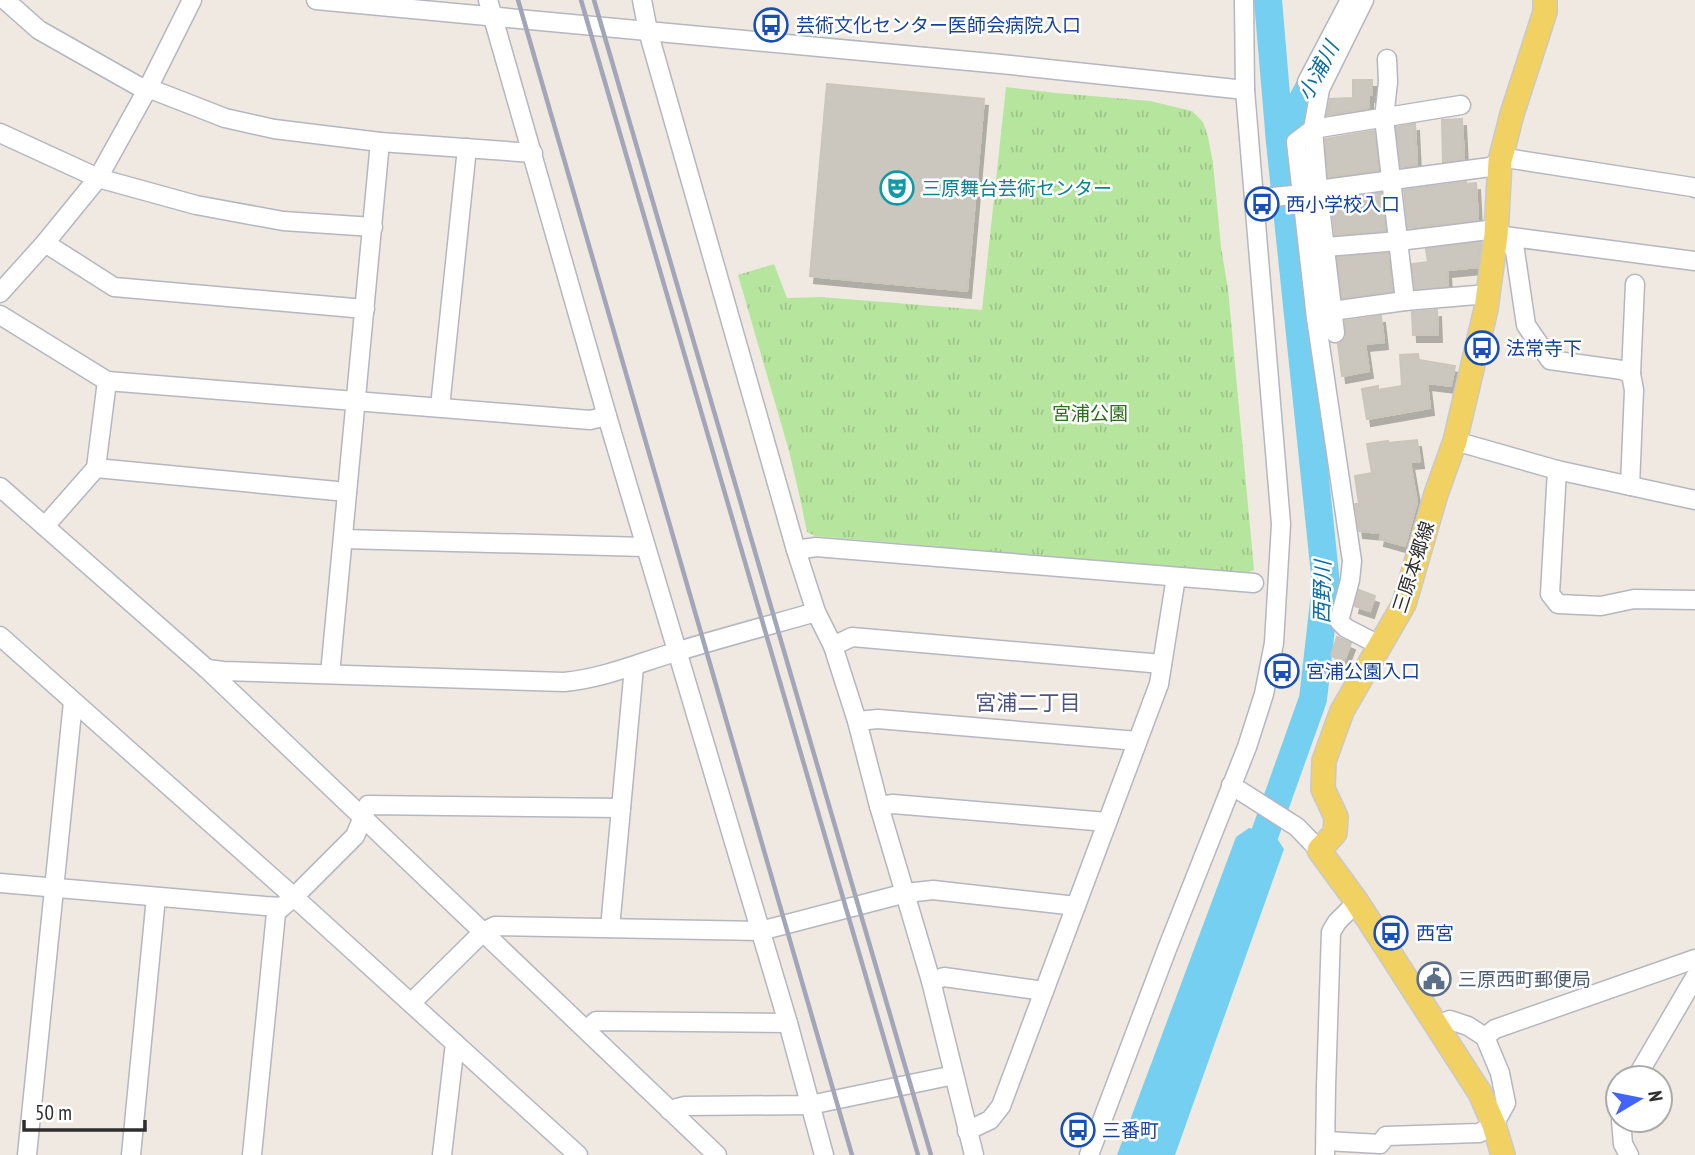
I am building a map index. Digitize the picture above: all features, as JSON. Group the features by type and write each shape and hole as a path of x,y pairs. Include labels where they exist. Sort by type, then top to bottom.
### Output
{"main road":[{"name":"三原本郷線","path":"1319,850 1335,833 1336,817 1324,789 1324,761 1342,711 1404,604 1436,494 1455,441 1486,309 1496,235 1500,161 1545,12 1545,0"},
{"path":"1319,850 1357,902 1480,1093 1503,1155"}],"street":[{"path":"5,0 39,30 138,86 225,118 275,130 380,142 533,153"},
{"path":"0,293 98,178 148,88 192,0"},
{"path":"316,0 490,8 648,31 1245,90"},
{"path":"642,0 648,31 796,550 816,612 833,646 857,721 879,806 931,981 974,1155"},
{"path":"1089,1155 1247,747 1264,694 1274,643 1281,524 1245,90 1244,0"},
{"path":"1307,82 1350,0"},
{"path":"1364,0 1320,89 1312,129 1310,192 1352,561 1339,621 1346,628 1381,646"},
{"path":"490,8 645,547 788,1023 824,1155"},
{"path":"1387,59 1388,82 1384,118 1405,301"},
{"path":"1312,129 1461,105"},
{"path":"0,133 98,178 196,205 283,221 373,227"},
{"path":"330,674 380,142"},
{"path":"440,407 467,148"},
{"path":"1264,198 1490,167 1506,158 1695,188"},
{"path":"1310,192 1326,247 1324,314 1335,333"},
{"path":"1326,247 1488,230 1511,245 1515,251 1525,325 1549,359 1622,370 1631,374"},
{"path":"1496,235 1695,261"},
{"path":"45,243 114,287 365,309"},
{"path":"1630,486 1635,284"},
{"path":"1324,314 1405,301 1488,294"},
{"path":"0,316 107,381 590,420 607,416"},
{"path":"45,526 96,468 107,381"},
{"path":"1455,441 1558,470 1695,500"},
{"path":"96,468 347,492"},
{"path":"1558,470 1550,594 1558,604 1601,606 1634,599 1695,600"},
{"path":"0,486 207,669 717,1155"},
{"path":"343,539 645,547"},
{"path":"796,550 816,547 1254,583"},
{"path":"967,1131 990,1120 1001,1106 1159,684 1176,577"},
{"path":"207,669 564,682 587,680 816,612"},
{"path":"0,636 288,902 411,1003 578,1155"},
{"path":"833,646 852,637 1162,664"},
{"path":"610,928 634,667"},
{"path":"27,1155 73,702"},
{"path":"857,721 878,719 1138,741"},
{"path":"1231,785 1297,827 1319,850"},
{"path":"879,806 893,804 1107,822"},
{"path":"252,1155 276,914 355,836 368,806 621,808"},
{"path":"0,883 156,897 288,902"},
{"path":"411,1003 483,932 495,926 760,931 906,893 933,890 1076,906"},
{"path":"131,1155 156,897"},
{"path":"1357,902 1331,932 1325,1148 1380,1144 1386,1136 1479,1133 1494,1125 1506,1103 1500,1073 1485,1037 1468,1026 1450,1020 1437,1025"},
{"path":"1485,1037 1495,1029 1695,959"},
{"path":"1644,1064 1695,977"},
{"path":"931,981 944,978 1044,991"},
{"path":"587,1030 596,1021 788,1023"},
{"path":"442,1155 455,1043"},
{"path":"669,1110 685,1106 810,1105 954,1075"},
{"path":"1622,1134 1623,1144 1629,1155"}],"green space":[{"name":"宮浦公園","path":"1006,87 1150,101 1192,111 1203,122 1213,163 1228,289 1254,570 1240,575 815,536 807,532 789,451 738,275 774,264 787,298 821,297 982,310"}],"water":[{"path":"1249,828 1274,834 1284,849 1175,1155 1117,1155 1236,837"}],"building":[{"path":"1353,80 1372,80 1369,108 1327,115 1330,99 1353,98"},
{"name":"三原舞台芸術センター","path":"827,84 984,99 967,291 810,276"},
{"path":"1462,119 1464,159 1443,162 1442,120"},
{"path":"1415,124 1417,165 1401,167 1396,127"},
{"path":"1374,131 1379,170 1328,177 1325,139"},
{"path":"1476,183 1478,220 1408,228 1404,190"},
{"path":"1381,193 1385,231 1335,235 1331,200"},
{"path":"1481,242 1478,267 1447,270 1448,286 1415,289 1412,264 1428,262 1426,249"},
{"path":"1388,253 1392,291 1342,298 1337,257"},
{"path":"1437,310 1438,335 1413,335 1412,312"},
{"path":"1381,316 1384,342 1365,344 1369,371 1342,376 1338,344 1346,337 1345,321"},
{"path":"1418,354 1419,360 1455,366 1451,386 1427,383 1430,408 1367,419 1362,389 1378,386 1378,390 1402,386 1400,355"},
{"path":"1417,440 1420,461 1410,462 1417,502 1405,546 1380,539 1381,533 1359,531 1355,476 1372,473 1367,444"},
{"path":"1359,590 1375,596 1370,611 1355,606"},
{"path":"1337,637 1351,643 1343,664 1331,655"}],"waterway":[{"name":"西野川","path":"1250,868 1313,699 1326,584 1268,0"},
{"name":"小浦川","path":"1280,142 1325,58"}],"railway":[{"path":"518,0 852,1155"},
{"path":"581,0 918,1155"},
{"path":"594,0 931,1155"}],"place":[{"name":"芸術文化センター医師会病院入口","path":"771,25"},
{"name":"三原舞台芸術センター","path":"897,188"},
{"name":"西小学校入口","path":"1262,204"},
{"name":"法常寺下","path":"1482,348"},
{"name":"宮浦公園入口","path":"1282,671"},
{"name":"西宮","path":"1391,933"},
{"name":"三原西町郵便局","path":"1434,979"},
{"name":"三番町","path":"1078,1130"}],"district":[{"name":"宮浦二丁目","path":"1028,702"}]}
